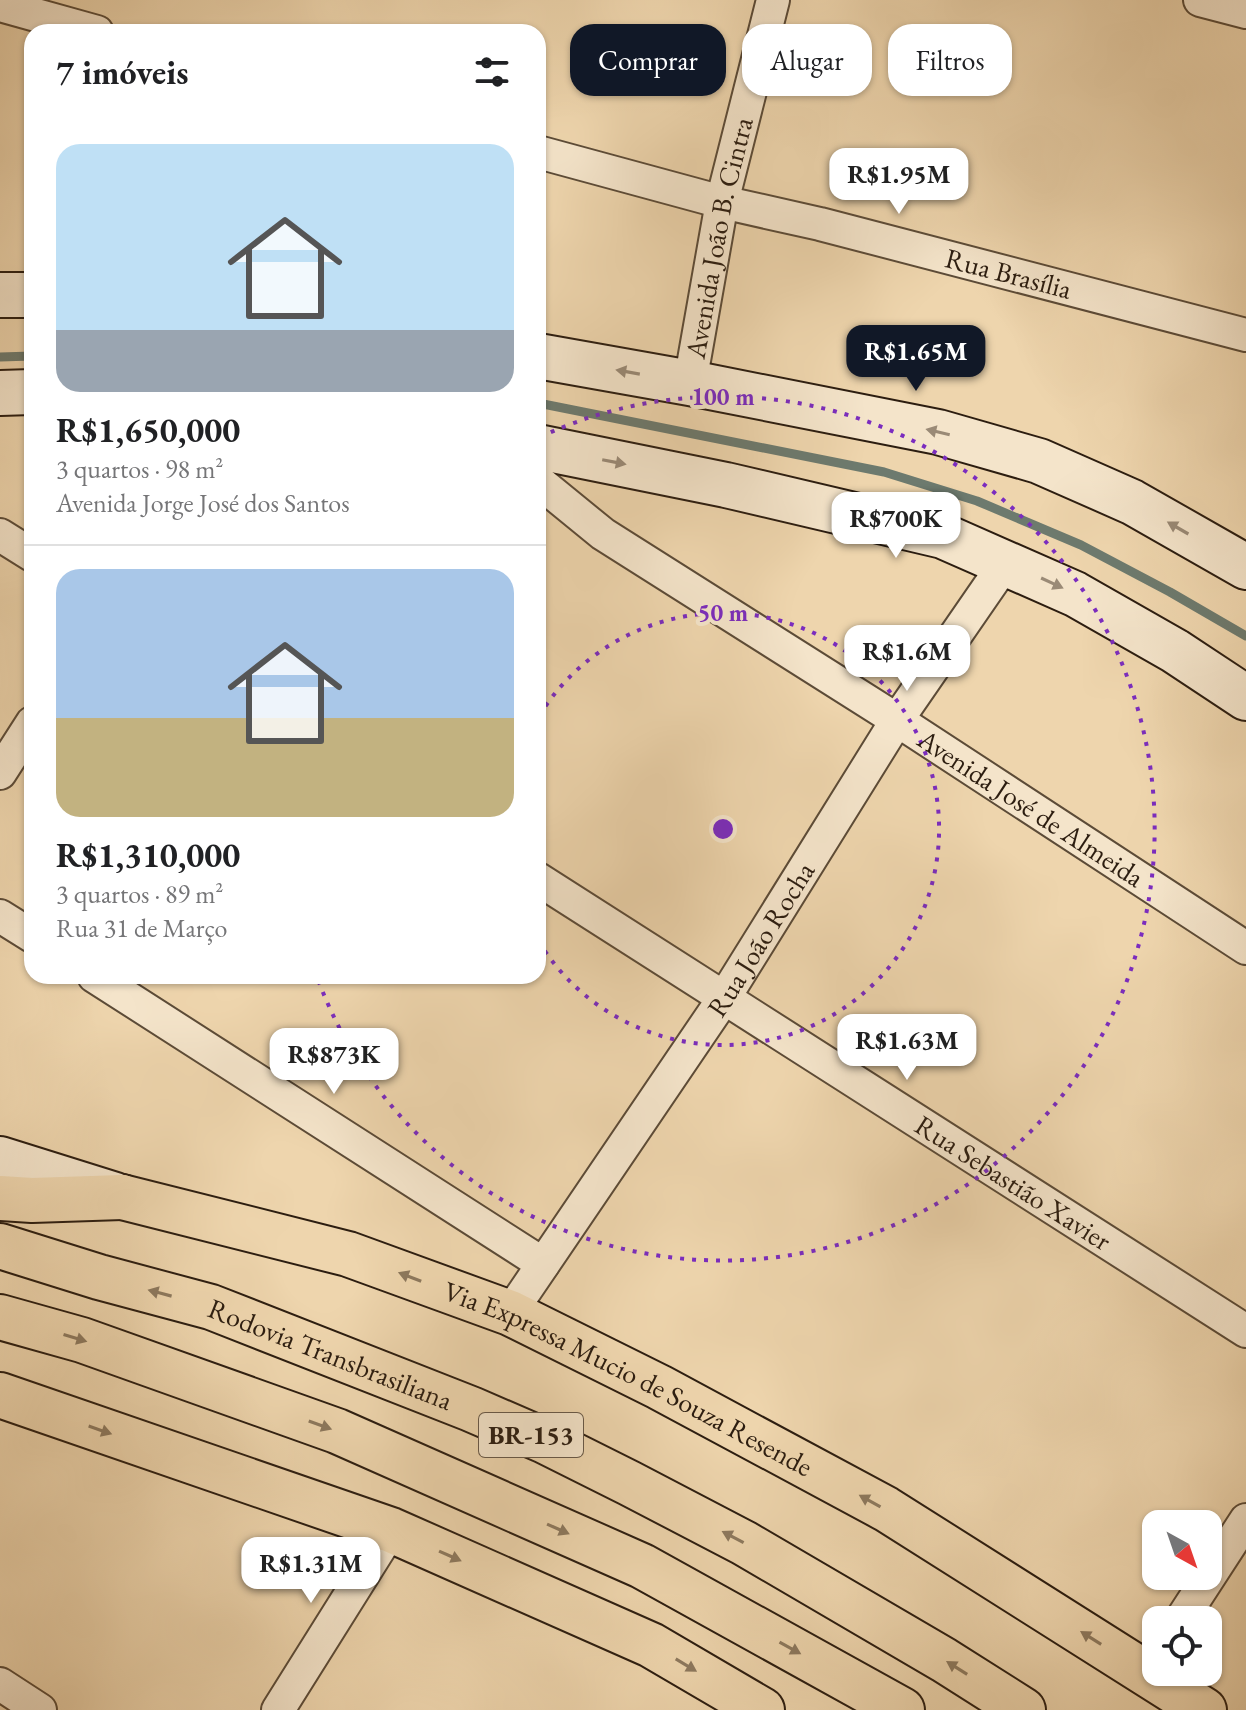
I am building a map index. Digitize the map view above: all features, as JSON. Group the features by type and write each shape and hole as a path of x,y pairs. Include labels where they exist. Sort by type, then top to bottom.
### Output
{"main road":[{"path":"0,1198 122,1197"},
{"name":"Via Expressa Mucio de Souza Resende","path":"122,1197 348,1254 510,1313 659,1387 886,1509 1142,1661"},
{"name":"Rodovia Transbrasiliana","path":"0,1246 211,1307 545,1441 744,1543 1023,1710"},
{"name":"BR-153","path":"0,1317 82,1340 337,1431 642,1566 902,1710"},
{"path":"0,1395 391,1530 651,1645 762,1710"},
{"name":"Via Expressa Mucio de Souza Resende","path":"1175,1686 1204,1710"}],"street":[{"name":"Avenida João B. Cintra","path":"690,383 722,202 773,0"},
{"path":"1200,0 1246,12"},
{"path":"2,8 65,24"},
{"name":"Rua Brasília","path":"546,154 1246,335"},
{"path":"0,295 24,295"},
{"path":"546,357 938,432 1039,461 1132,502 1246,567"},
{"path":"0,393 24,392"},
{"path":"546,449 726,485 943,536 1075,594 1175,651 1246,698"},
{"name":"Avenida José de Almeida","path":"546,488 603,534 897,720 1246,948"},
{"path":"0,535 24,550"},
{"name":"Rua João Rocha","path":"510,1313 724,998 897,720 1006,562"},
{"path":"0,773 24,736"},
{"name":"Rua Sebastião Xavier","path":"546,884 1246,1331"},
{"path":"0,916 24,931"},
{"path":"106,984 543,1264"},
{"name":"Via Expressa Mucio de Souza Resende","path":"0,1159 122,1197"},
{"path":"1190,1606 1246,1520"},
{"path":"278,1710 391,1530"},
{"path":"0,1684 40,1710"}],"waterway":[{"path":"0,357 24,356"},
{"path":"546,405 884,472 977,501 1081,545 1246,636"}]}
